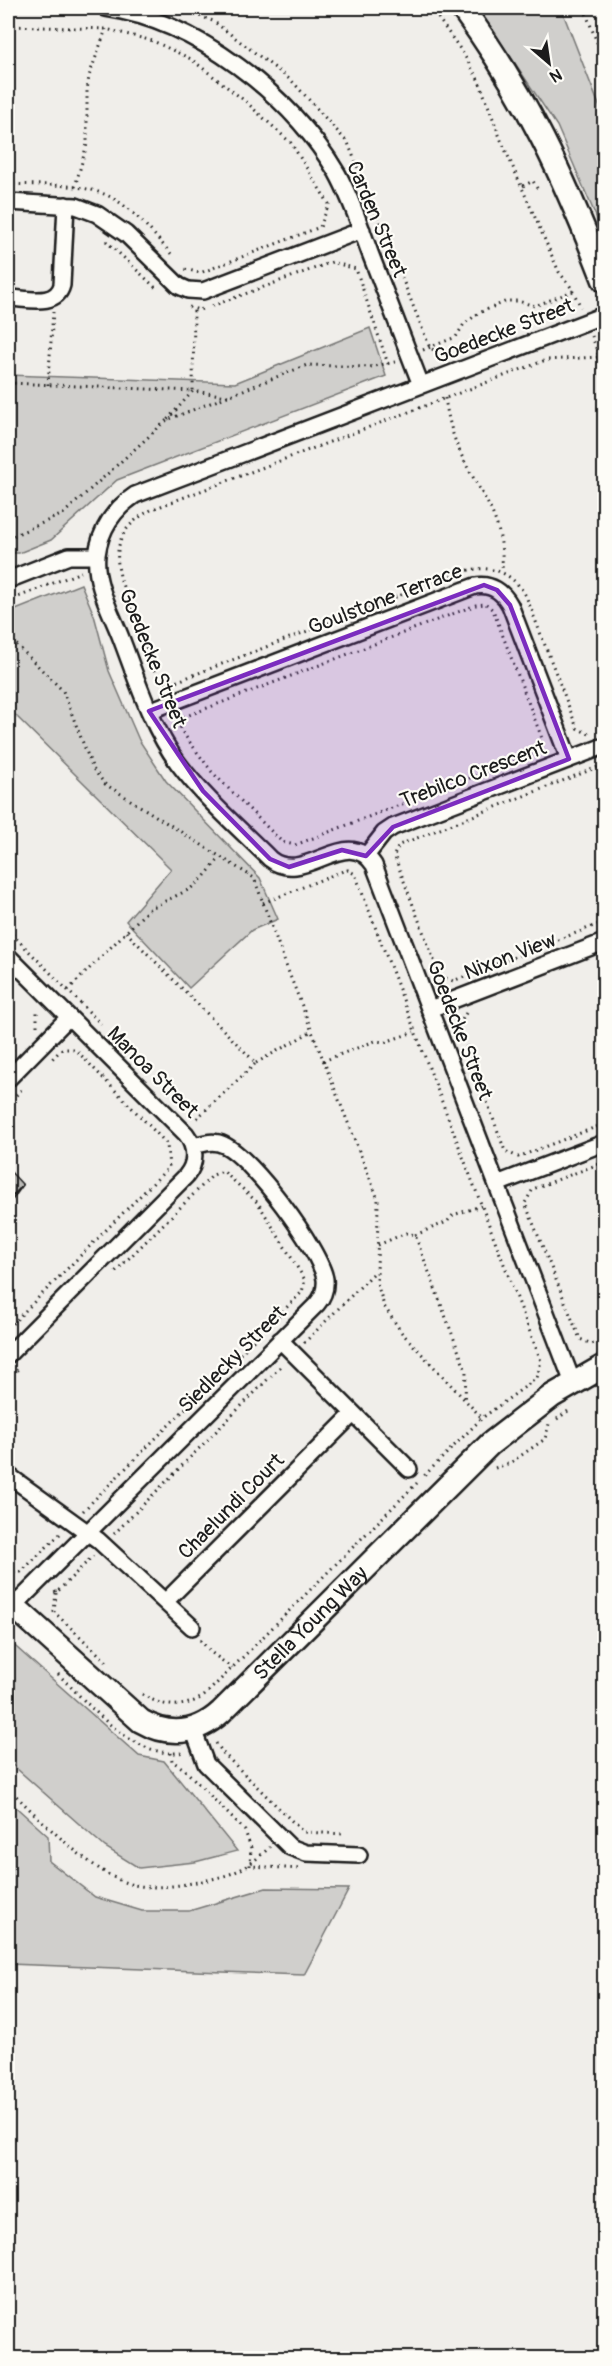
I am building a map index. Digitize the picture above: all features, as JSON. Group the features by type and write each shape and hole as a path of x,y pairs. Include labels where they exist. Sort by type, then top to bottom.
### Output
{"street":[{"name":"Carden Street","path":"106,8 133,13 174,28 213,49 251,76 319,146 342,183 421,385"},
{"path":"462,8 501,63 539,128 571,196 604,280"},
{"path":"8,202 66,205 87,209 107,219 126,234 175,282 193,291 203,291 362,230"},
{"path":"8,298 46,300 54,298 60,291 66,205"},
{"name":"Goedecke Street","path":"573,1383 376,869 366,856 357,851 346,850 298,867 288,867 274,862 190,777 167,746 149,711 102,588 97,561 102,534 112,516 135,495 604,315"},
{"path":"8,580 69,556 97,561"},
{"name":"Goulstone Terrace","path":"149,711 475,586 484,585 497,590 510,605 569,759"},
{"name":"Trebilco Crescent","path":"366,856 384,833 393,827 604,746"},
{"name":"Nixon View","path":"430,1009 604,942"},
{"name":"Manoa Street","path":"8,956 183,1131 193,1146 194,1161 189,1173 8,1355"},
{"path":"8,1078 69,1017"},
{"name":"Siedlecky Street","path":"11,1604 41,1580 322,1297 325,1283 321,1268 284,1204 234,1151 216,1142 193,1146"},
{"path":"497,1184 604,1143"},
{"path":"280,1340 409,1469"},
{"name":"Stella Young Way","path":"11,1604 141,1721 167,1732 193,1729 221,1712 490,1444 532,1410 604,1366"},
{"name":"Chaelundi Court","path":"165,1602 353,1414"},
{"path":"8,1475 89,1532 192,1627"},
{"path":"193,1729 206,1764 290,1847 302,1852 359,1855"}],"path":[{"path":"430,8 463,53 479,81 501,140 559,272 573,291 587,322 599,357 604,387"},
{"path":"584,8 604,61"},
{"path":"8,26 106,29 153,40 191,59 245,101 291,143 329,204 320,227 200,273 185,269 144,224 116,200 75,187 8,184"},
{"path":"75,187 87,144 89,76 106,29"},
{"path":"523,186 533,181 537,190"},
{"path":"456,337 464,324 479,313 507,301 518,301 535,306 573,291"},
{"path":"48,385 54,298"},
{"path":"8,538 63,514 167,420 193,391 194,309"},
{"path":"430,348 448,356"},
{"path":"597,731 589,734 577,728 526,596 519,584 502,572 484,568 461,572 170,684 158,678 117,570 118,548 127,529 142,515 546,360 599,357"},
{"path":"167,420 307,365 370,367 388,364"},
{"path":"8,383 193,391 228,396"},
{"path":"445,398 453,435 490,504 498,526 502,550 502,572"},
{"path":"8,600 97,561"},
{"path":"486,604 493,610 543,741 538,752 295,845 282,842 220,780 201,760 180,729 184,717 466,609 486,604"},
{"path":"8,636 63,691 93,769 105,784 254,878 378,1199 377,1283 384,1305 402,1333 482,1418"},
{"path":"604,764 399,845 394,855 440,976 453,981 604,922"},
{"path":"68,990 148,909 190,889 219,858"},
{"path":"140,1692 160,1704 178,1706 204,1696 482,1418 537,1378 540,1361 358,879 352,871 343,871 263,903"},
{"path":"126,932 256,1063"},
{"path":"30,1002 37,1009 37,1025 30,1033"},
{"path":"475,1010 464,1014 459,1024 505,1151 518,1157 604,1124"},
{"path":"194,1121 256,1063 312,1031"},
{"path":"323,1061 375,1041 386,1042 414,1032"},
{"path":"8,1054 22,1040"},
{"path":"8,1328 169,1167 167,1144 75,1049 62,1049 46,1065"},
{"path":"8,1104 23,1088"},
{"path":"604,1162 533,1190 525,1203 580,1339 591,1344 604,1339"},
{"path":"8,1573 21,1572 27,1567 302,1292 305,1280 258,1203 223,1171 213,1175"},
{"path":"377,1246 406,1233 414,1235 447,1222 453,1215 481,1206"},
{"path":"414,1235 466,1371 465,1401"},
{"path":"115,1669 54,1612 56,1593 377,1269"},
{"path":"27,1567 56,1593"},
{"path":"192,1627 212,1653 232,1668"},
{"path":"216,1742 223,1753 303,1832 344,1834"},
{"path":"171,1753 172,1761 184,1769 245,1831 251,1848 250,1866"},
{"path":"8,1788 97,1868 133,1885 177,1887 227,1876 250,1866 280,1838"},
{"path":"250,1866 307,1869"}],"highlighted area":[{"path":"484,585 497,590 510,605 569,759 393,827 366,856 342,850 289,867 270,859 203,791 149,711"}],"shaded area":[{"path":"478,8 561,8 604,118 604,235 557,126"},
{"path":"370,328 386,376 117,480 51,540 19,553 8,553 8,375 235,383"},
{"path":"81,584 94,615 109,671 139,740 166,781 260,878 278,919 252,930 189,988 126,921 171,869 8,708 8,613"},
{"path":"8,1640 139,1756 164,1761 237,1851 195,1862 139,1868 105,1847 8,1761"},
{"path":"8,1800 48,1836 49,1861 95,1897 142,1911 189,1911 266,1888 349,1889 304,1975 8,1964"}],"building":[{"path":"8,1169 23,1185 8,1200"}]}
